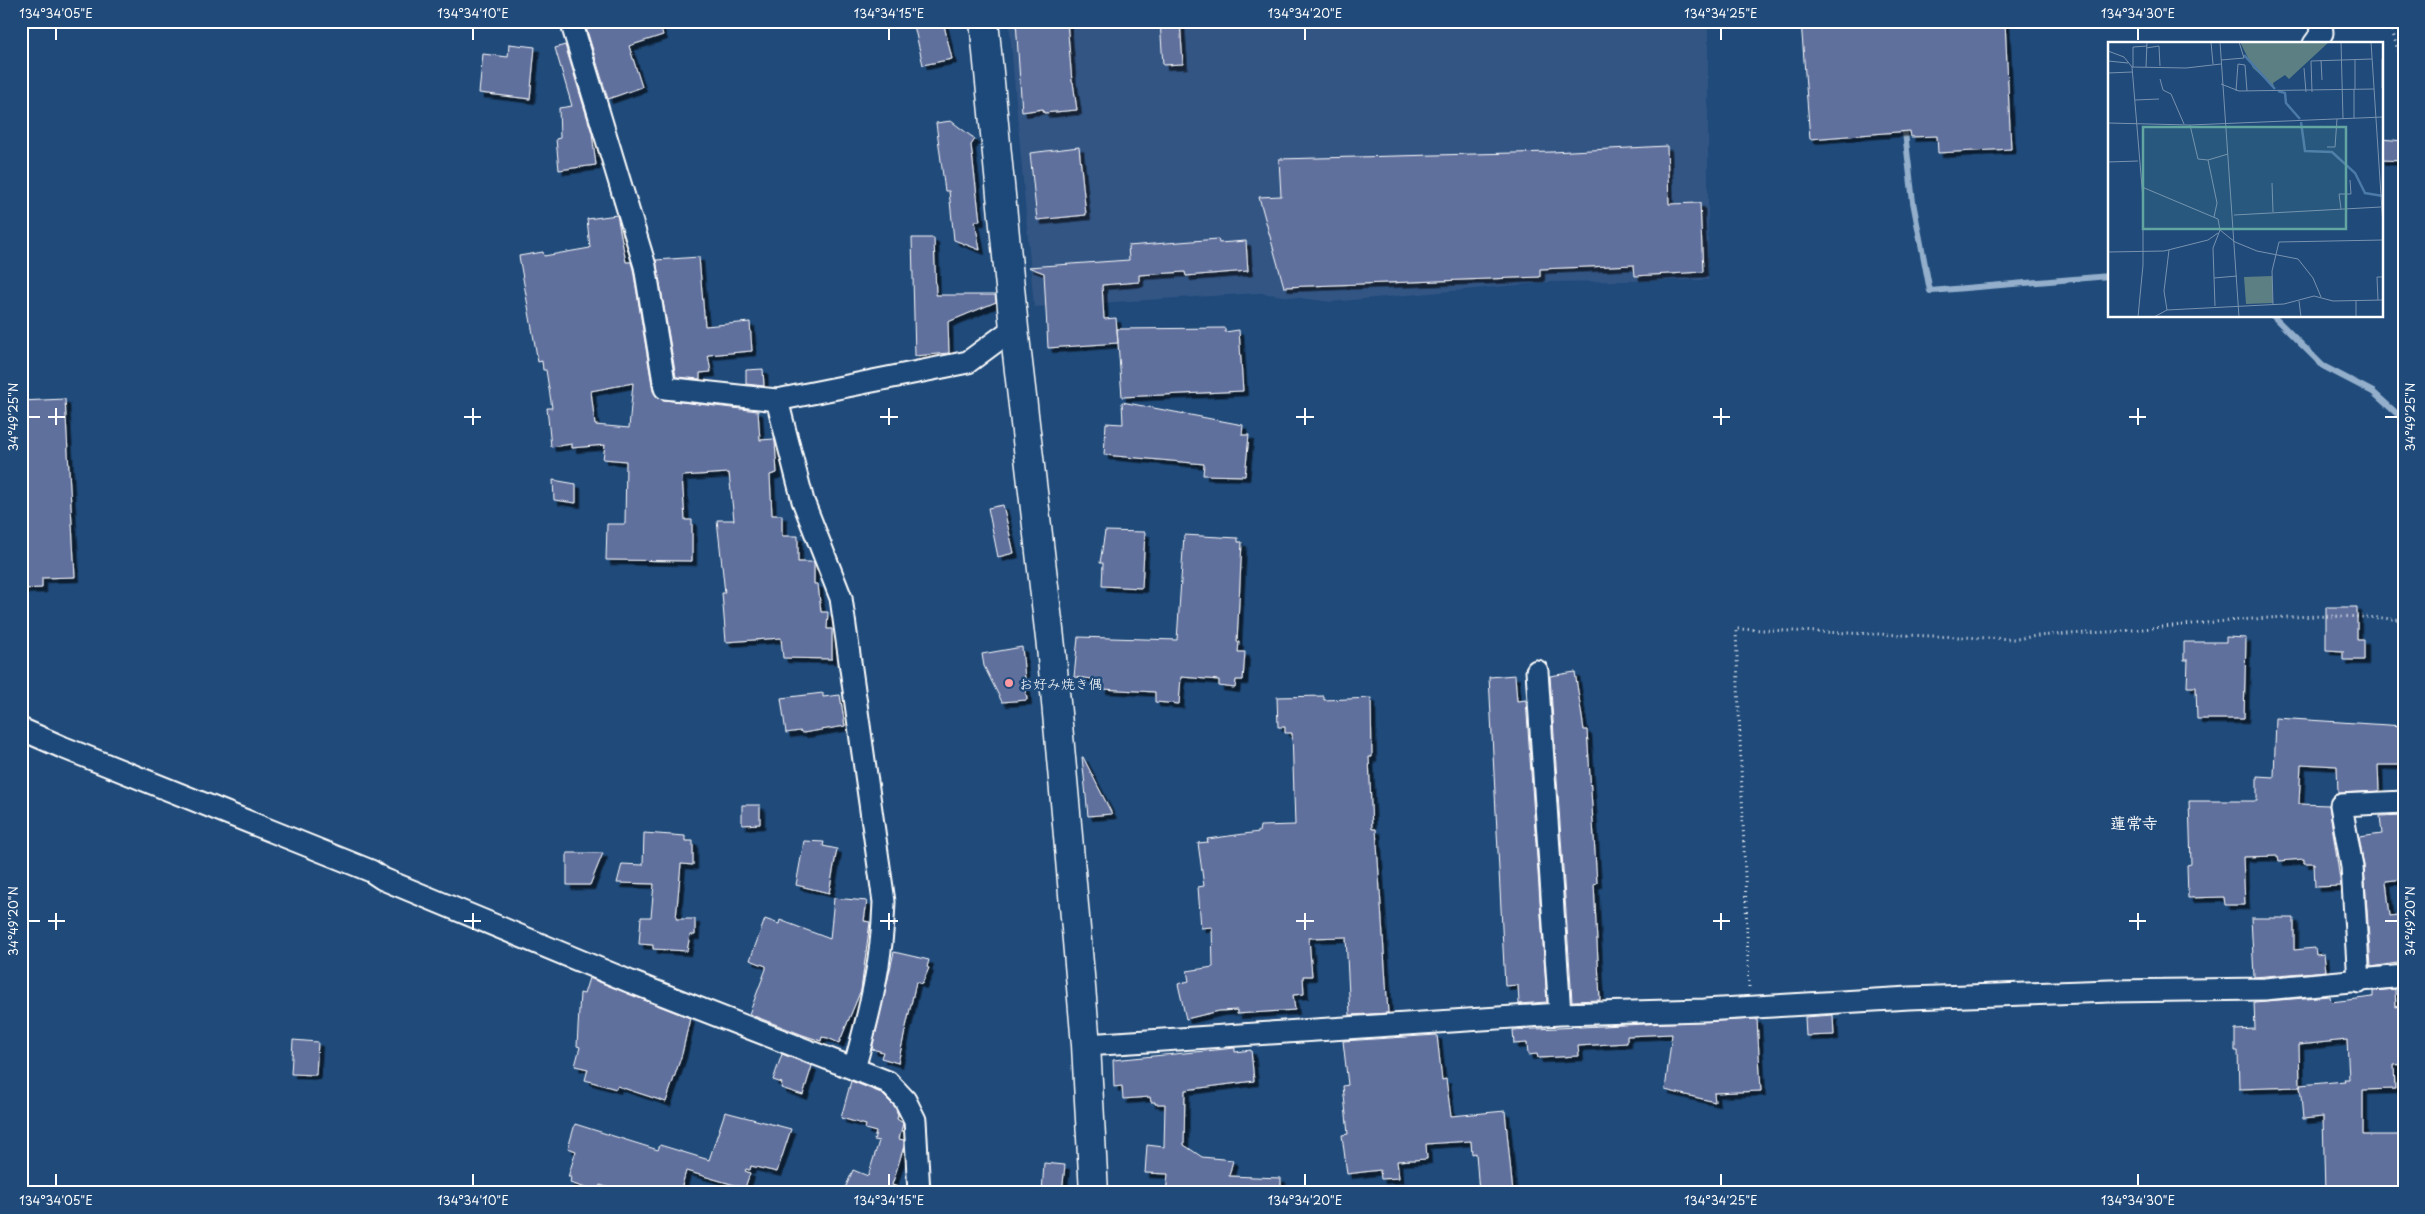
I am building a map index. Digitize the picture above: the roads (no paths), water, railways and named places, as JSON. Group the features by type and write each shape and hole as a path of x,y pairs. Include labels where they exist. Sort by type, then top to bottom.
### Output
{"street":[{"path":"571,21 645,266 665,388 777,400 968,362 1014,328"},
{"path":"984,21 1014,328 1051,647 1086,1045 1094,1193"},
{"path":"2315,42 2322,33 2321,21"},
{"path":"777,400 802,501 841,598 884,902 883,940 875,990 854,1069"},
{"path":"1537,671 1560,1014"},
{"path":"21,729 62,748 371,871 383,879 630,982 888,1082 905,1100 915,1120 919,1193"},
{"path":"2360,982 2352,867 2341,805 2404,802"},
{"path":"1086,1045 1560,1014 1749,1008 1909,998 2110,991 2265,989 2310,983 2360,982 2404,976"}],"waterway":[{"path":"1904,124 1913,202 1930,291 2108,276"},
{"path":"2275,318 2323,366 2373,392 2404,420"}],"place":[{"name":"お好み焼き偶","path":"1009,683"}],"district":[{"name":"蓮常寺","path":"2134,822"}]}
